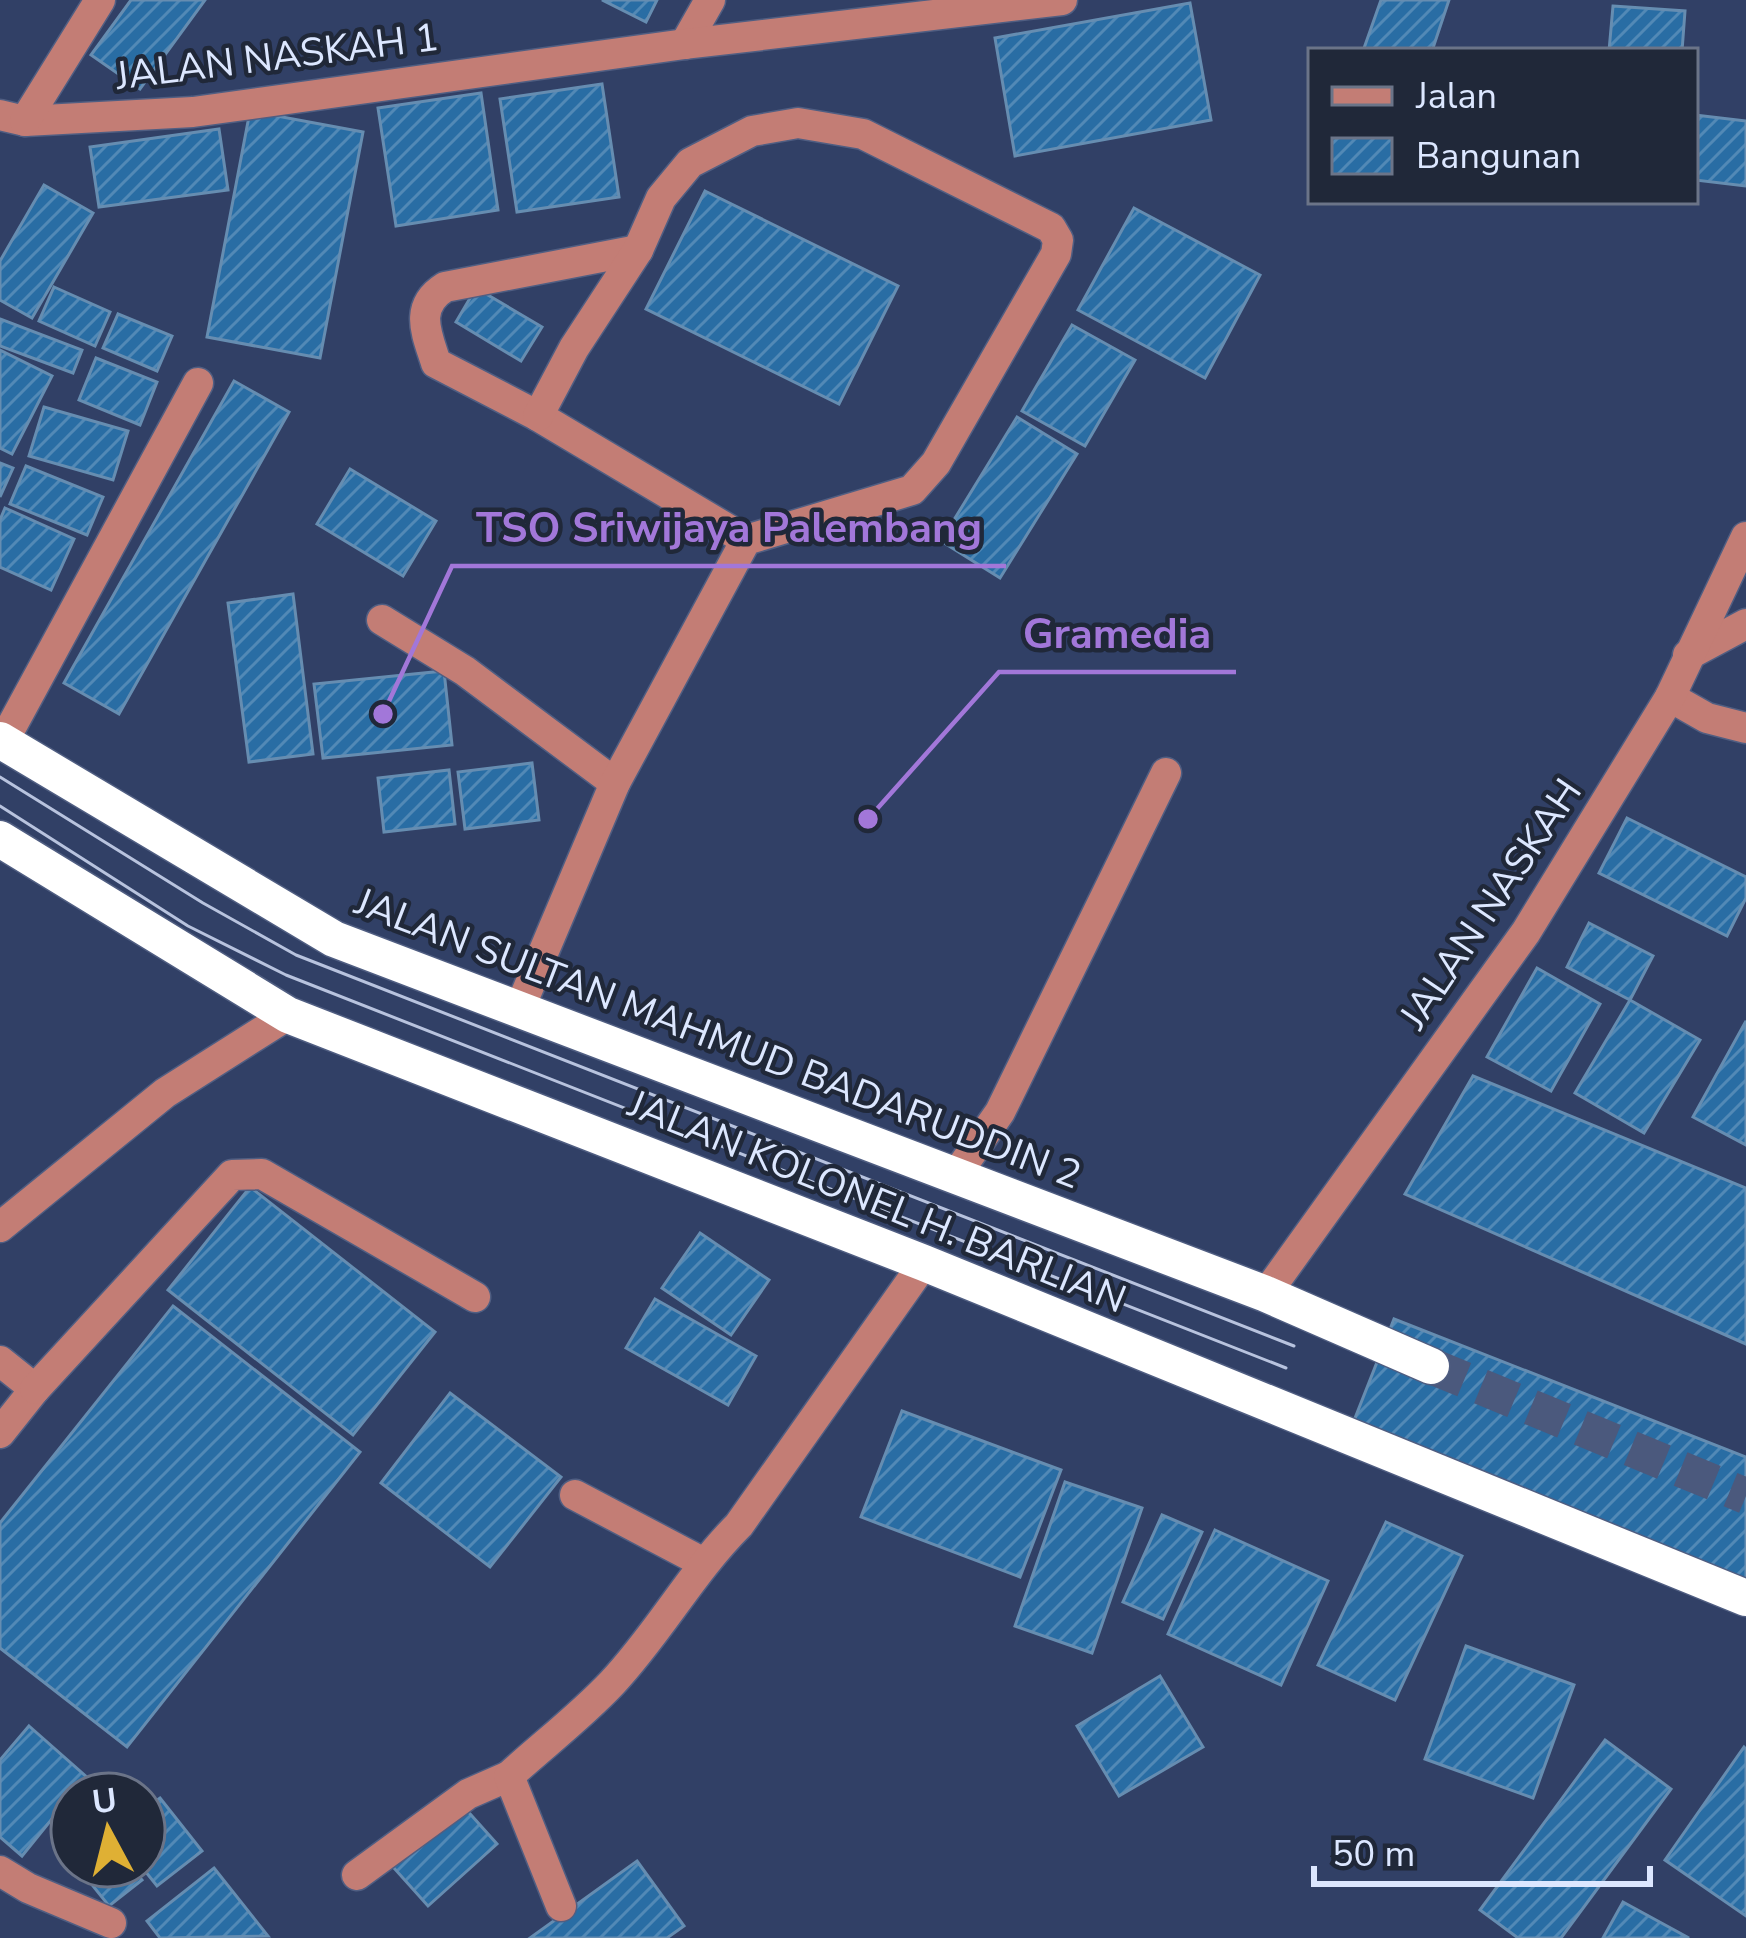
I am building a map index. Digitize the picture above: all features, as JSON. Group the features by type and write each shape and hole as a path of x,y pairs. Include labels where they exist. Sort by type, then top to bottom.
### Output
{"highway":[{"name":"JALAN SULTAN MAHMUD BADARUDDIN 2","path":"1,741 334,939 1266,1294 1431,1366"},
{"name":"JALAN KOLONEL H. BARLIAN","path":"0,839 288,1015 924,1264 1746,1598"}],"street":[{"path":"12,118 100,0"},
{"path":"685,44 710,0"},
{"name":"JALAN NASKAH 1","path":"12,118 193,112 967,5 1062,0"},
{"path":"519,1010 614,783 746,540 913,490 936,463 1056,254 1058,240 1051,228 863,134 798,122 752,131 690,164 661,199 638,250 574,348 538,416"},
{"path":"638,250 445,287 433,295 424,313 423,325 436,363 538,416 746,540"},
{"path":"1,741 199,383"},
{"name":"JALAN NASKAH","path":"1266,1294 1526,932 1670,697 1746,537"},
{"path":"382,620 465,671 614,783"},
{"path":"1688,655 1746,624"},
{"path":"1670,697 1707,718 1746,728"},
{"path":"956,1175 1000,1112 1166,773"},
{"path":"0,1227 165,1093 288,1015"},
{"path":"0,1433 232,1175 262,1174 475,1297"},
{"path":"357,1875 468,1794 509,1776 611,1683 683,1596 702,1562 740,1525 924,1264"},
{"path":"0,1361 35,1389"},
{"path":"575,1495 702,1562"},
{"path":"509,1776 562,1906"},
{"path":"0,1870 28,1888 111,1923"}],"building":[{"path":"131,0 205,0 140,89 91,55"},
{"path":"602,0 657,0 646,22"},
{"path":"1381,0 1449,0 1433,48 1364,48"},
{"path":"1190,3 1211,120 1015,156 995,38"},
{"path":"1613,6 1685,11 1682,48 1609,48"},
{"path":"602,84 619,197 517,212 500,99"},
{"path":"481,93 498,210 396,226 378,108"},
{"path":"250,111 363,132 320,358 207,337"},
{"path":"1698,115 1746,121 1746,186 1698,180"},
{"path":"219,129 228,190 99,207 90,147"},
{"path":"44,185 93,213 32,318 0,300 0,261"},
{"path":"705,191 898,286 839,404 646,309"},
{"path":"1134,208 1260,275 1205,378 1078,310"},
{"path":"54,287 110,312 95,346 39,321"},
{"path":"476,288 542,327 521,361 456,322"},
{"path":"118,314 172,336 157,371 103,348"},
{"path":"0,319 82,350 73,373 0,346"},
{"path":"1072,325 1135,360 1085,446 1022,411"},
{"path":"0,350 52,376 12,454 0,448"},
{"path":"96,358 157,382 140,425 79,400"},
{"path":"234,381 289,412 119,714 64,683"},
{"path":"44,407 128,431 113,480 29,456"},
{"path":"1017,417 1077,454 1000,578 941,541"},
{"path":"0,463 13,468 0,497"},
{"path":"26,466 103,497 87,535 10,504"},
{"path":"350,469 436,521 403,576 317,524"},
{"path":"5,508 74,539 51,590 0,567 0,520"},
{"path":"293,594 313,754 249,762 228,603"},
{"path":"444,671 452,745 323,758 314,684"},
{"path":"532,763 539,820 465,829 458,772"},
{"path":"449,770 455,824 384,832 378,778"},
{"path":"1627,818 1746,877 1746,898 1727,936 1599,873"},
{"path":"1589,923 1653,956 1630,1000 1567,967"},
{"path":"1537,968 1600,1004 1551,1091 1487,1057"},
{"path":"1630,1000 1700,1040 1644,1133 1575,1093"},
{"path":"1746,1021 1746,1145 1693,1117"},
{"path":"1473,1076 1746,1188 1746,1344 1405,1194"},
{"path":"250,1187 435,1332 353,1435 168,1290"},
{"path":"700,1233 769,1280 731,1335 662,1288"},
{"path":"655,1299 756,1356 728,1405 626,1348"},
{"path":"173,1306 360,1452 127,1747 0,1648 0,1523"},
{"path":"1394,1319 1746,1457 1746,1592 1348,1436"},
{"path":"450,1393 561,1477 490,1567 381,1483"},
{"path":"902,1411 1061,1470 1020,1577 861,1517"},
{"path":"1065,1482 1142,1508 1092,1653 1015,1626"},
{"path":"1162,1515 1202,1532 1163,1619 1123,1602"},
{"path":"1386,1522 1462,1556 1395,1700 1318,1665"},
{"path":"1215,1530 1328,1581 1281,1685 1168,1634"},
{"path":"1466,1646 1574,1685 1533,1798 1425,1759"},
{"path":"1160,1676 1203,1747 1119,1796 1077,1726"},
{"path":"29,1726 79,1770 48,1770 48,1824 22,1856 0,1837 0,1760"},
{"path":"1605,1740 1671,1789 1561,1938 1518,1938 1480,1910"},
{"path":"1746,1749 1746,1916 1665,1860"},
{"path":"463,1806 497,1844 428,1906 393,1867"},
{"path":"168,1808 202,1851 168,1877"},
{"path":"637,1861 684,1926 667,1938 530,1938"},
{"path":"214,1868 268,1936 160,1938 147,1921"},
{"path":"96,1890 129,1890 109,1906"},
{"path":"1623,1902 1689,1938 1603,1938"}],"tunnel":[{"path":"1431,1366 1746,1496"}],"tram line":[{"path":"0,777 296,955 1294,1346"},
{"path":"0,806 188,926 286,975 1286,1368"}],"place":[{"name":"TSO Sriwijaya Palembang","path":"383,714"},
{"name":"Gramedia","path":"868,819"}]}
